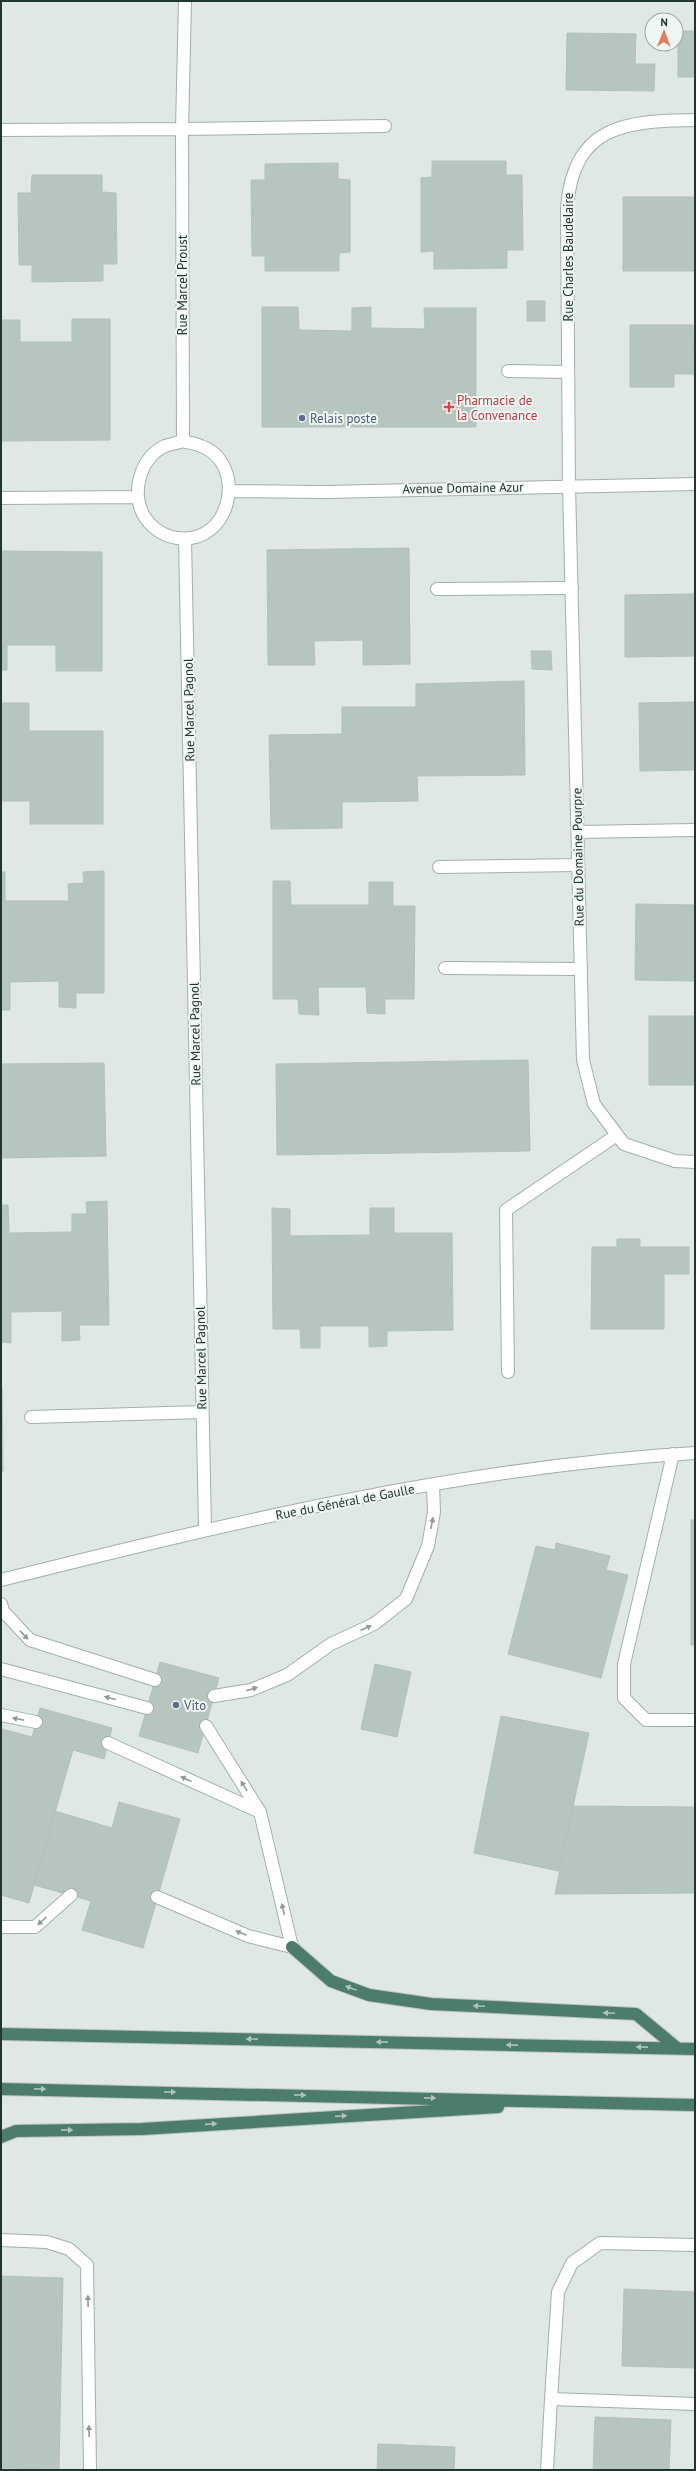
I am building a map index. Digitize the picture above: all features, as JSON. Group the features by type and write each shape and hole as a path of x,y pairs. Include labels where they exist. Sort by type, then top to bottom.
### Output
{"highway":[{"path":"292,1947 331,1981 369,1995 430,2004 636,2014 677,2048"},
{"path":"1,2034 695,2049"},
{"path":"1,2088 695,2105"},
{"path":"1,2136 16,2131 142,2129 582,2102"}],"street":[{"name":"Rue Marcel Proust","path":"183,441 182,129 186,1"},
{"name":"Rue Charles Baudelaire","path":"569,486 568,184 576,162 595,138 622,127 656,120 695,120"},
{"path":"1,130 385,126"},
{"path":"508,371 568,372"},
{"path":"183,441 202,446 217,458 227,475 231,491 224,512 215,526 201,536 185,539 168,537 154,528 143,514 138,497 139,477 149,458 164,446 183,441"},
{"name":"Avenue Domaine Azur","path":"231,491 325,492 695,484"},
{"name":"Rue du Domaine Pourpre","path":"569,486 583,1060 594,1104 624,1144 675,1161 695,1162"},
{"path":"1,498 138,497"},
{"name":"Rue Marcel Pagnol","path":"185,539 205,1529"},
{"path":"437,589 572,588"},
{"path":"578,832 695,830"},
{"path":"439,867 578,865"},
{"path":"445,968 581,969"},
{"path":"508,1372 506,1210 617,1135"},
{"path":"31,1417 202,1412"},
{"name":"Rue du Général de Gaulle","path":"1,1580 205,1529 432,1485 538,1467 695,1453"},
{"path":"674,1454 624,1664 624,1698 646,1720 695,1720"},
{"path":"214,1696 251,1690 287,1675 331,1644 374,1624 406,1599 428,1546 434,1512 432,1485"},
{"path":"1,1604 3,1611 30,1640 155,1680"},
{"path":"1,1669 147,1708"},
{"path":"1,1715 36,1722"},
{"path":"157,1897 248,1936 292,1947 260,1812 206,1726"},
{"path":"108,1743 260,1812"},
{"path":"1,1927 36,1927 71,1895"},
{"path":"1,2240 47,2242 69,2249 87,2265 90,2470"},
{"path":"547,2470 558,2292 572,2263 600,2243 695,2245"},
{"path":"552,2399 695,2404"}],"building":[{"path":"684,31 695,31 695,77 678,77 678,52 684,52"},
{"path":"567,33 636,34 635,64 655,64 654,91 566,90"},
{"path":"432,161 506,161 506,175 522,175 523,250 507,250 507,268 434,269 434,251 421,252 421,178 432,177"},
{"path":"338,163 338,179 350,180 350,252 339,253 339,271 265,271 265,256 252,256 251,180 265,180 265,164"},
{"path":"32,175 102,175 102,192 116,193 117,264 103,264 103,281 32,282 32,265 19,265 18,193 31,193"},
{"path":"623,197 695,197 695,271 623,271"},
{"path":"527,301 545,301 545,321 527,321"},
{"path":"262,307 298,307 299,330 352,331 352,308 371,307 371,328 425,329 424,308 476,308 476,427 262,427"},
{"path":"72,319 110,319 110,440 1,441 1,320 20,320 20,342 72,342"},
{"path":"630,325 693,325 694,374 674,374 674,387 630,387"},
{"path":"409,548 410,664 363,665 363,640 314,641 315,665 268,665 267,550"},
{"path":"1,551 102,552 102,671 56,671 56,645 7,645 7,670 1,670"},
{"path":"695,594 695,656 625,657 625,595"},
{"path":"531,651 551,651 552,670 532,669"},
{"path":"524,681 525,775 417,776 418,801 342,802 342,828 271,829 269,735 342,734 342,707 416,707 416,684"},
{"path":"695,702 695,770 640,771 639,703"},
{"path":"1,703 29,703 29,731 103,731 103,824 30,824 30,801 1,801"},
{"path":"104,871 104,993 76,993 76,1008 59,1007 59,981 10,982 10,1010 1,1010 1,872 5,872 5,901 69,901 68,884 84,883 83,872"},
{"path":"273,881 290,881 291,905 369,905 369,882 393,882 393,906 415,906 414,999 385,999 385,1014 367,1013 366,987 318,987 319,1015 299,1014 298,999 273,999"},
{"path":"636,904 695,905 695,981 635,980"},
{"path":"649,1016 695,1016 695,1085 649,1085"},
{"path":"528,1060 530,1151 277,1155 276,1064"},
{"path":"104,1063 106,1156 1,1158 1,1064"},
{"path":"107,1201 109,1325 79,1325 80,1340 62,1341 62,1311 11,1312 11,1343 1,1342 1,1205 8,1205 9,1233 72,1232 72,1214 87,1214 86,1202"},
{"path":"272,1208 290,1209 290,1236 370,1235 370,1208 394,1208 394,1233 452,1233 453,1330 387,1331 387,1346 369,1347 369,1326 320,1326 320,1348 301,1348 300,1329 273,1329"},
{"path":"617,1239 640,1239 640,1247 689,1247 689,1274 664,1274 664,1329 591,1329 592,1247 617,1247"},
{"path":"2,1387 3,1471 1,1471"},
{"path":"691,1520 695,1520 695,1645 691,1645"},
{"path":"556,1543 610,1556 606,1570 628,1575 601,1678 508,1654 536,1546 555,1550"},
{"path":"160,1662 219,1678 198,1753 139,1736"},
{"path":"375,1664 411,1672 397,1737 361,1729"},
{"path":"40,1708 112,1728 104,1759 73,1750 29,1903 1,1895 1,1734 2,1729 32,1737"},
{"path":"501,1716 589,1733 559,1871 474,1853"},
{"path":"119,1802 180,1819 143,1948 82,1930 91,1901 34,1885 55,1811 112,1828"},
{"path":"573,1806 695,1807 695,1893 555,1894"},
{"path":"1,2276 63,2278 59,2469 1,2468"},
{"path":"624,2289 695,2292 695,2368 622,2366"},
{"path":"595,2417 671,2420 669,2470 593,2470"},
{"path":"378,2444 455,2447 454,2470 377,2470"}],"place":[{"name":"Pharmacie de la Convenance","path":"449,407"},
{"name":"Relais poste","path":"302,418"},
{"name":"Vito","path":"176,1705"}]}
